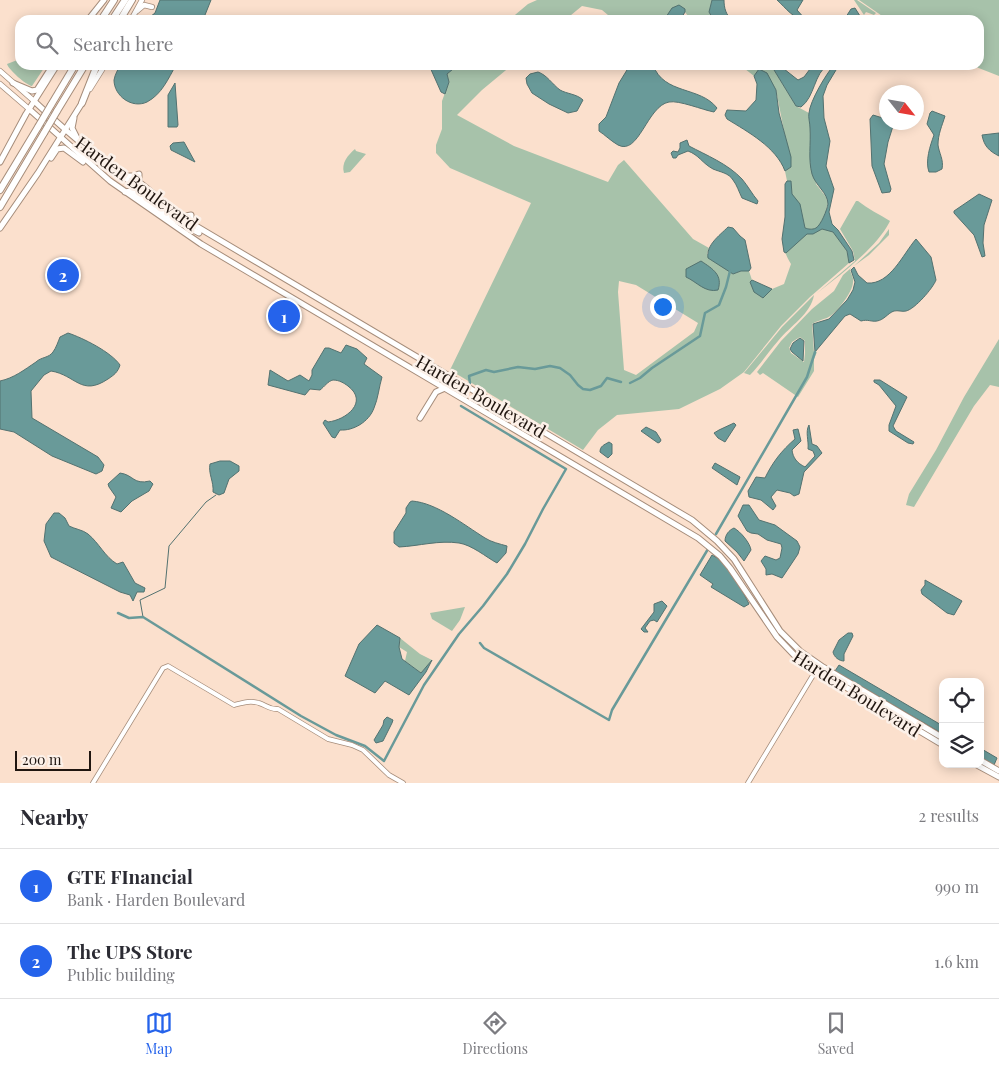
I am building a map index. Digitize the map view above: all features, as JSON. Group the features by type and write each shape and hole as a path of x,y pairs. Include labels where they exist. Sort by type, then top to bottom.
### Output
{"highway":[{"path":"104,15 114,0"},
{"path":"115,15 124,0"},
{"path":"123,15 132,0"},
{"path":"0,190 72,70"},
{"path":"0,207 82,70"},
{"path":"82,103 95,70"}],"main road":[{"path":"92,15 104,0"},
{"path":"134,13 142,0"},
{"path":"134,13 144,6 152,7 146,0"},
{"path":"13,83 32,91 37,90 50,70"},
{"path":"0,162 28,109 54,70"},
{"path":"0,228 32,182 102,70"},
{"name":"Harden Boulevard","path":"0,71 78,141 122,176 180,217 191,214 191,221 237,252 692,520 704,529 734,559 780,631 800,651 818,667 939,743"},
{"name":"Harden Boulevard","path":"0,84 60,138 125,192 221,257 698,538 720,556 730,568 767,623 786,648 797,658 818,667 939,736"},
{"path":"77,110 72,128 78,141"},
{"path":"32,182 41,174 55,152 60,148 67,150 99,171"},
{"path":"122,176 139,174 139,182 156,195 160,204"},
{"path":"125,192 132,191 168,217 237,252"},
{"path":"420,418 436,392 445,388"},
{"path":"767,623 772,623 780,631"},
{"path":"984,762 999,771"},
{"path":"982,768 999,777"}],"street":[{"path":"93,783 162,668 165,667 169,667 234,705 256,702 272,710 278,709 328,739 360,748 370,755 389,775 403,783"},
{"path":"748,783 818,667"}],"green space":[{"path":"537,0 712,0 709,12 711,15 687,15 685,9 669,15 608,15 602,10 582,6 571,15 515,15 528,4"},
{"path":"854,0 857,0 876,13 874,15 866,12 864,15"},
{"path":"859,0 999,0 999,76 984,70 984,15 881,15"},
{"path":"15,61 15,70 43,70 32,86 18,77 7,64"},
{"path":"452,70 506,70 482,90 457,115 514,146 608,182 618,165 624,160 693,239 709,248 707,254 733,274 749,271 752,280 750,283 763,298 772,289 784,284 791,264 785,252 783,237 786,210 785,184 787,181 785,171 791,167 776,90 759,70 774,70 796,106 809,113 816,184 826,197 828,203 826,210 833,231 847,251 849,263 810,297 781,326 744,372 720,389 679,409 617,415 598,430 583,450 450,370 531,203 450,168 436,153 436,145 442,129 442,101 449,82 447,74","holes":["619,281 636,285 698,323 694,332 636,375 624,370 618,292"]},
{"path":"746,70 759,70 754,76"},
{"path":"355,149 366,154 350,172 344,173 344,163"},
{"path":"856,201 890,221 866,252 816,294 855,261 853,251 840,229"},
{"path":"889,229 889,235 869,255 854,266 879,243"},
{"path":"851,268 852,286 847,297 831,316 812,324 814,352 817,352 814,359 814,371 798,397 763,373 760,375 757,372 781,341 812,309 834,291 843,275","holes":["800,337 805,341 805,353 804,362 791,353 789,348 792,342"]},
{"path":"814,295 809,308 774,345 754,371 750,375 744,373 782,327"},
{"path":"999,339 999,387 990,385 974,406 914,507 906,505 909,494"},
{"path":"465,607 460,620 452,631 432,619 430,613"},
{"path":"400,638 420,654 432,660 421,673 405,661 407,652 399,647"}],"water":[{"path":"160,0 211,0 205,15 152,15"},
{"path":"712,0 724,0 728,15 711,15 709,12"},
{"path":"777,0 803,0 797,10 802,15 793,15"},
{"path":"679,5 685,9 685,12 683,15 667,15 672,8"},
{"path":"855,8 859,15 847,15 851,9"},
{"path":"118,70 173,70 157,95 141,104 130,102 120,96 115,86 114,78"},
{"path":"431,70 452,70 447,74 449,82 445,94 441,92"},
{"path":"627,70 656,70 665,81 701,96 717,108 714,112 685,104 669,102 661,105 632,143 625,146 618,145 599,131 599,124 606,117 619,83"},
{"path":"758,70 767,73 776,90 779,113 791,157 791,167 785,171 781,162 768,147 727,119 725,115 727,110 746,111 756,100 757,84 754,76"},
{"path":"774,70 785,70 798,80 804,77 809,70 822,70 806,103 801,107 796,106"},
{"path":"831,70 836,70 823,96 824,118 830,141 826,166 834,189 829,212 832,224 852,251 854,260 849,263 847,251 833,232 822,229 813,234 807,234 786,253 784,252 782,239 785,217 785,184 787,181 791,181 792,194 800,204 805,228 813,229 818,226 824,217 828,204 826,196 812,174 810,157 810,108"},
{"path":"538,72 547,77 560,90 578,96 583,100 577,111 568,113 532,93 526,78 530,74"},
{"path":"175,83 178,125 177,127 168,127 168,95"},
{"path":"932,111 945,116 938,141 942,169 936,172 929,172 928,168 928,158 934,135 927,124"},
{"path":"873,115 879,117 879,130 892,130 884,164 891,189 890,192 882,193 872,166 870,119"},
{"path":"999,133 999,156 988,148 982,135"},
{"path":"687,140 689,146 717,160 736,174 758,201 757,204 742,198 736,184 729,176 709,167 692,153 688,151 673,158 671,153 673,151 678,152 680,143"},
{"path":"184,142 195,162 171,150 170,146 173,143"},
{"path":"979,194 992,200 984,225 983,243 985,256 982,257 974,235 954,213 954,211"},
{"path":"728,227 733,228 745,240 751,268 749,271 733,274 708,258 711,245"},
{"path":"916,239 931,257 936,280 923,298 910,309 894,311 877,321 861,321 850,314 845,316 815,352 813,324 829,319 847,300 855,282 851,270 854,267 858,275 867,283 883,279 895,267"},
{"path":"701,261 718,276 718,290 705,289 686,277 686,269"},
{"path":"752,280 772,289 763,298 754,292 750,282"},
{"path":"68,333 104,350 120,365 116,373 108,379 91,386 79,383 60,373 51,371 44,375 31,391 32,418 98,457 104,465 102,471 96,474 52,456 14,432 0,429 0,381 14,376 51,354 60,337"},
{"path":"800,338 804,341 803,361 790,349 793,343"},
{"path":"346,345 357,349 367,358 364,364 382,377 372,413 360,425 340,430 335,438 332,437 323,423 325,420 328,422 342,418 353,409 356,404 356,398 354,392 348,386 333,380 320,390 310,389 305,395 268,385 270,370 288,381 300,375 309,381 312,370 325,348 341,353"},
{"path":"874,380 880,380 907,397 893,426 896,431 914,442 913,444 908,443 889,431 889,425 896,406"},
{"path":"734,423 736,425 725,442 714,433 719,430"},
{"path":"809,425 812,444 817,446 822,453 804,472 799,494 794,496 777,490 771,497 776,506 773,510 761,500 749,497 748,491 756,477 765,478 778,457 795,439 793,430 798,429 801,441 792,450 796,460 805,467 815,456 813,451 808,449 807,431"},
{"path":"646,427 656,432 661,440 660,442 658,443 641,431"},
{"path":"609,442 612,444 612,454 608,458 600,450"},
{"path":"230,461 239,466 239,471 229,479 224,493 219,495 213,492 210,464"},
{"path":"715,463 740,477 737,485 712,468"},
{"path":"120,473 140,482 150,481 153,484 149,491 132,501 121,512 111,508 116,497 108,484"},
{"path":"412,501 441,510 487,539 507,546 506,553 497,563 474,549 459,543 436,543 399,547 394,543 394,532 406,513 406,508"},
{"path":"743,505 749,505 759,520 775,525 797,541 800,547 798,554 782,578 772,574 766,575 766,569 761,561 765,556 776,560 780,558 781,544 747,531 738,516"},
{"path":"54,513 59,513 65,518 69,526 88,534 105,554 117,564 123,562 135,583 145,588 144,592 137,592 133,601 130,595 120,592 51,557 44,541 46,524"},
{"path":"734,528 745,538 751,550 744,561 725,541 730,530"},
{"path":"712,555 719,559 730,572 749,604 744,607 711,587 713,584 700,575"},
{"path":"925,580 962,601 954,615 947,613 922,594 921,590 925,585"},
{"path":"662,601 667,606 657,622 654,620 650,621 645,628 648,632 644,632 641,629 654,612 654,604"},
{"path":"377,625 400,638 399,647 402,659 421,673 432,660 426,672 409,695 385,681 375,693 345,676 359,644"},
{"path":"848,633 852,633 853,636 844,654 844,661 842,661 833,652 839,640"},
{"path":"839,665 939,724 939,732 835,671"},
{"path":"387,717 393,720 392,723 383,741 376,743 374,740"},
{"path":"984,750 997,758 994,765 984,759"}],"waterway":[{"path":"630,383 700,336 705,313 719,305 730,271"},
{"path":"716,534 807,377 815,352"},
{"path":"470,383 469,376 486,370 494,372 518,367 535,369 550,366 560,368 570,375 583,389 590,390 601,386 607,378 621,382"},
{"path":"118,613 129,618 143,617 301,716 336,735 365,746 384,761 424,685 459,634 507,574 566,469 461,406"},
{"path":"143,617 140,600 165,588 169,546 206,502 216,495"},
{"path":"480,643 484,648 609,720 612,710 708,549"}],"place":[{"name":"The UPS Store","path":"63,275"},
{"name":"GTE FInancial","path":"284,316"}]}
